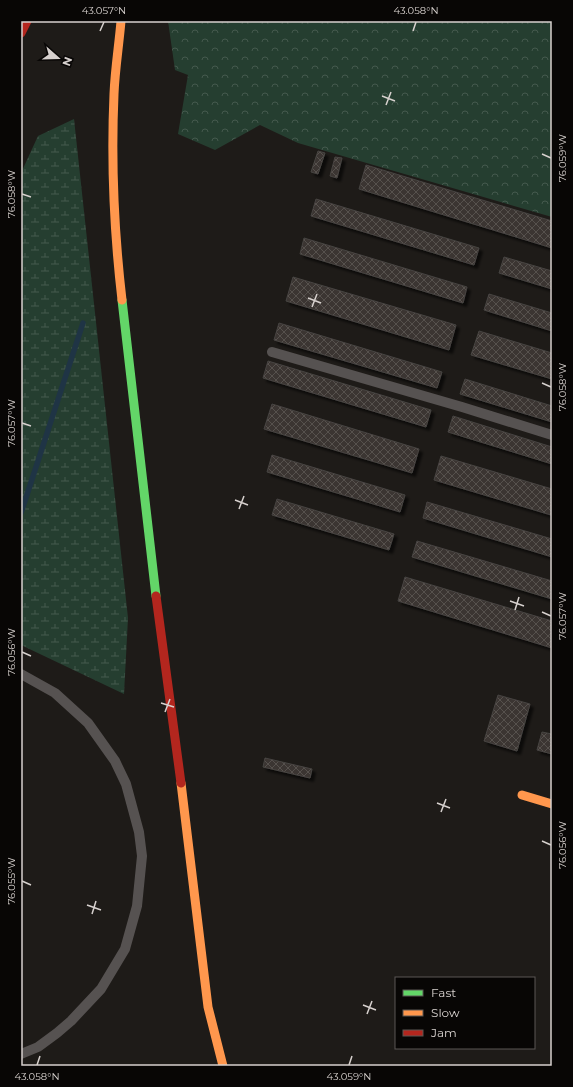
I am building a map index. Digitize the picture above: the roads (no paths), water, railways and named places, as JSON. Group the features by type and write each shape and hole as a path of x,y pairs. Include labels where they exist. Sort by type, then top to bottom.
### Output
{"main road":[{"path":"21,33 26,21"},
{"path":"121,21 114,94 113,177 116,251 152,565 171,702 208,1007 223,1066"},
{"path":"522,795 552,804"}],"lane":[{"path":"272,352 462,407 552,435"},
{"path":"21,674 55,693 88,723 116,762 126,784 140,832 142,856 137,906 125,950 101,989 71,1021 58,1033 38,1047 21,1054"}],"waterway":[{"path":"21,513 83,323"}]}
